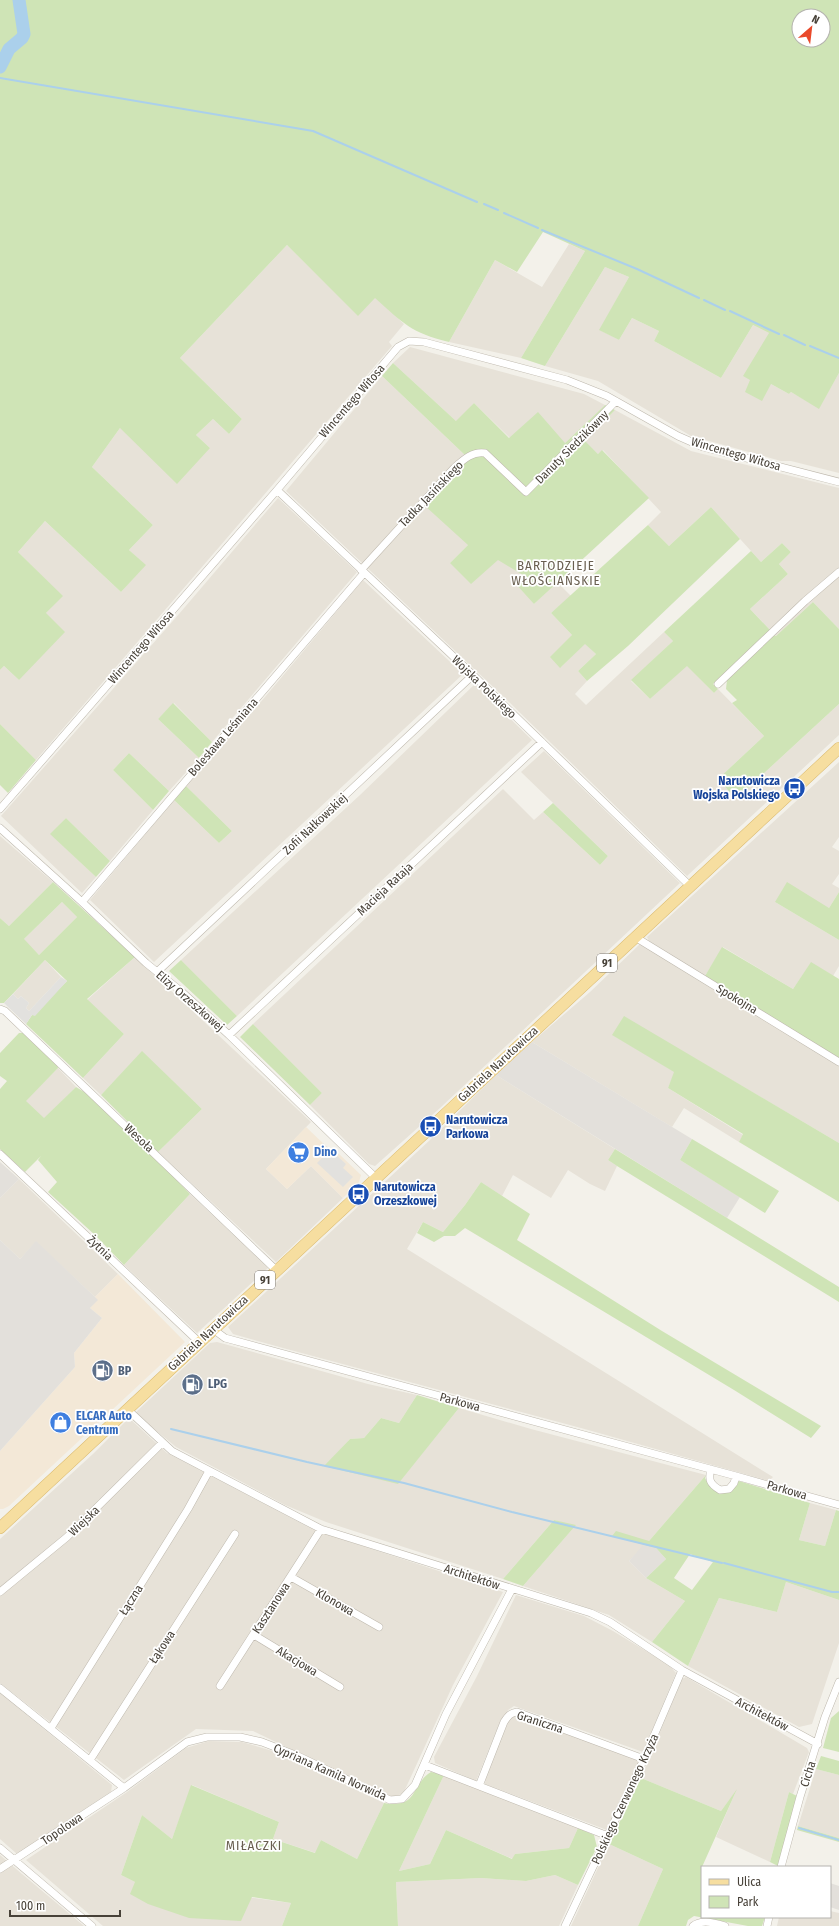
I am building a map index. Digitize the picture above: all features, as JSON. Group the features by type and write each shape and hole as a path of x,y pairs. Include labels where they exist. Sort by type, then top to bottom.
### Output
{"main road":[{"name":"Gabriela Narutowicza","path":"1,1525 839,748"}],"street":[{"name":"Wincentego Witosa","path":"0,809 277,490 398,347 409,341 424,342 567,380 616,401 678,436 703,447 839,482"},
{"name":"Danuty Siedzikówny","path":"526,492 616,401"},
{"name":"Tadka Jasińskiego","path":"362,571 454,468 470,455 485,453 526,492"},
{"name":"Wojska Polskiego","path":"277,490 542,742 690,886"},
{"name":"Bolesława Leśmiana","path":"82,902 362,571"},
{"path":"718,684 805,601 839,572"},
{"name":"Zofii Nałkowskiej","path":"157,972 472,675"},
{"name":"Macieja Rataja","path":"229,1035 542,742"},
{"name":"Elizy Orzeszkowej","path":"0,828 157,972 182,992 229,1035 376,1178"},
{"name":"Spokojna","path":"636,936 640,940 839,1062"},
{"name":"Wesoła","path":"0,1009 5,1010 276,1270"},
{"name":"Żytnia","path":"0,1154 199,1342"},
{"name":"Parkowa","path":"213,1330 225,1338 839,1505"},
{"name":"Architektów","path":"127,1409 172,1451 321,1529 591,1613 610,1622 682,1670 818,1744"},
{"name":"Wiejska","path":"0,1592 68,1537 162,1443"},
{"path":"711,1469 709,1478 711,1484 720,1490 729,1489 736,1476"},
{"name":"Łączna","path":"50,1728 188,1509 209,1471"},
{"name":"Kasztanowa","path":"220,1686 321,1529"},
{"name":"Łąkowa","path":"90,1760 235,1534"},
{"name":"Klonowa","path":"291,1577 379,1627"},
{"path":"512,1589 446,1714 425,1765 608,1836"},
{"name":"Akacjowa","path":"254,1635 340,1687"},
{"name":"Polskiego Czerwonego Krzyża","path":"565,1926 644,1759 682,1670"},
{"name":"Cicha","path":"781,1866 800,1797 825,1718 839,1682"},
{"path":"0,1688 124,1788"},
{"name":"Graniczna","path":"479,1786 504,1722 508,1715 513,1712 517,1712 644,1759"},
{"name":"Cypriana Kamila Norwida","path":"124,1788 187,1742 207,1737 240,1737 262,1742 298,1756 390,1800 402,1799 415,1785 425,1765"},
{"name":"Topolowa","path":"0,1869 124,1788"},
{"path":"0,1848 92,1926"},
{"path":"693,1926 697,1923 705,1922 725,1926"}],"shaded area":[{"path":"569,244 585,251 521,358 449,342 495,260 542,287"},
{"path":"287,245 358,315 375,297 404,324 389,342 392,346 36,760 0,724 0,670 4,666 19,680 46,613 62,596 18,552 45,521 121,592 145,565 129,550 153,525 92,467 120,428 210,448 196,435 213,419 229,434 242,419 180,358"},
{"path":"605,267 629,277 600,330 619,340 632,318 659,331 654,341 721,378 753,325 769,333 771,384 789,394 791,392 819,408 839,373 839,473 791,461 781,461 691,436 598,381 545,366"},
{"path":"410,347 584,394 605,405 565,443 510,438 474,403 457,422 393,363"},
{"path":"382,376 468,458 468,545 450,563 498,559 524,575 534,604 557,582 571,596 551,613 572,635 561,667 585,643 596,654 578,671 587,681 575,694 586,705 664,632 673,641 631,681 650,699 687,665 714,693 718,689 764,736 718,779 736,799 839,704 839,735 687,876 507,700 286,491"},
{"path":"615,410 691,451 839,488 839,629 813,602 776,636 750,609 788,574 779,564 791,552 782,543 761,562 711,507 669,546 648,525 661,512 603,450 598,454 584,441"},
{"path":"278,498 357,572 212,742 174,703 158,719 199,758 169,791 129,753 113,770 153,810 110,861 66,818 51,834 96,877 82,893 1,816 179,614"},
{"path":"363,580 463,674 154,962 90,900 174,800 219,843 232,831 186,786 265,697"},
{"path":"475,684 532,740 237,1016 181,960 360,795"},
{"path":"544,751 680,883 440,1108 375,1166 369,1164 310,1105 322,1093 253,1024 503,789 534,820 543,812 600,865 608,856 521,772"},
{"path":"839,762 839,837 832,847 839,851 839,874 832,884 839,888 839,892 829,908 775,902 839,940 839,966 833,976 811,963 793,989 723,947 705,976 649,941 647,937"},
{"path":"0,836 53,882 9,926 0,918"},
{"path":"62,902 77,917 39,955 23,940"},
{"path":"640,944 839,1065 839,1143 624,1017 613,1035 675,1072 668,1088 743,1135 739,1142 684,1108 672,1127 532,1042 590,992"},
{"path":"135,957 311,1122 266,1169 287,1189 311,1166 343,1198 276,1262 158,1152 202,1109 142,1052 101,1095 83,1078 124,1034 87,1000"},
{"path":"45,960 61,977 29,1011 26,1008 29,1003 21,996 18,999 13,994"},
{"path":"61,977 67,981 35,1016 32,1015 26,1024 4,1003 13,994 18,999 21,996 29,1003 26,1008 29,1011"},
{"path":"532,1042 692,1139 680,1160 740,1197 727,1218 496,1075"},
{"path":"58,1068 76,1087 44,1119 25,1101"},
{"path":"496,1075 615,1149 608,1160 617,1166 605,1191 590,1184 568,1170 551,1198 513,1175 502,1196 481,1182 443,1232 423,1222 407,1249 773,1477 769,1481 581,1428 233,1334 228,1327 430,1140"},
{"path":"306,1127 328,1148 339,1154 361,1175 359,1182 343,1198 311,1166 287,1189 266,1169"},
{"path":"323,1143 346,1164 343,1168 353,1177 343,1187 317,1163 326,1154 319,1147"},
{"path":"0,1162 19,1179 0,1198"},
{"path":"19,1179 118,1274 95,1297 36,1242 20,1259 0,1240 0,1198"},
{"path":"190,1194 268,1268 197,1333 124,1265"},
{"path":"0,1240 20,1259 36,1241 98,1300 90,1308 102,1318 74,1353 75,1367 0,1451"},
{"path":"118,1274 185,1342 9,1506 0,1509 0,1451 75,1367 74,1353 102,1318 90,1308 97,1300 95,1297"},
{"path":"217,1342 368,1384 417,1395 399,1423 381,1418 364,1438 350,1439 325,1466 398,1483 459,1408 531,1429 706,1475 649,1541 629,1561 646,1578 685,1601 652,1642 609,1615 523,1586 575,1526 554,1520 503,1579 326,1522 285,1505 176,1447 135,1413 210,1343"},
{"path":"129,1418 167,1453 314,1530 503,1592 453,1685 403,1794 391,1797 253,1731 196,1729 124,1780 0,1683 0,1539 94,1453"},
{"path":"810,1503 836,1510 825,1546 799,1540"},
{"path":"644,1544 656,1548 666,1559 646,1578 629,1561"},
{"path":"786,1582 839,1600 839,1643 812,1724 799,1727 688,1666 719,1598 777,1612"},
{"path":"516,1595 584,1616 613,1631 669,1665 676,1673 643,1752 514,1706 508,1710 500,1722 476,1781 435,1763 434,1757 477,1676"},
{"path":"686,1677 807,1748 809,1752 793,1794 789,1792 770,1862 716,1837 736,1791 721,1811 641,1778 682,1679"},
{"path":"0,1693 112,1785 111,1792 17,1854 0,1839"},
{"path":"516,1715 640,1760 607,1830 485,1784 486,1774 510,1718"},
{"path":"209,1741 242,1742 276,1752 384,1803 357,1859 321,1840 316,1853 273,1839 279,1822 192,1785 172,1839 142,1815 121,1875 135,1882 291,1903 282,1926 103,1926 26,1860 127,1792 186,1748"},
{"path":"816,1769 839,1775 839,1838 798,1826"},
{"path":"444,1775 578,1828 569,1848 515,1854 513,1859 446,1830 430,1864 399,1871"},
{"path":"609,1844 663,1869 638,1926 571,1926"},
{"path":"0,1855 22,1874 84,1926 0,1926"},
{"path":"555,1875 578,1885 559,1926 398,1926 396,1882 481,1878 526,1881"},
{"path":"831,1883 839,1886 839,1910 831,1907"},
{"path":"831,1911 839,1913 839,1926 777,1926 779,1918 831,1918"}],"green space":[{"path":"0,0 839,0 839,373 819,409 791,392 789,394 771,384 762,401 745,392 750,380 743,376 769,333 753,325 721,378 654,341 659,331 632,318 619,340 599,330 629,277 605,267 545,366 521,358 585,251 543,232 517,272 495,260 449,342 436,339 416,331 401,321 375,298 358,316 287,245 180,358 242,419 229,434 213,419 196,435 210,448 177,484 120,428 92,467 153,525 129,550 146,565 121,592 45,521 18,552 63,596 46,613 65,632 19,680 4,666 0,670"},
{"path":"393,363 456,421 474,403 509,438 538,412 565,443 605,405 615,410 585,441 598,454 602,450 649,498 534,604 515,583 523,575 498,560 471,584 450,563 468,545 424,505 468,458 382,376"},
{"path":"711,507 740,539 628,646 587,681 578,671 596,654 585,644 560,668 550,657 572,635 551,613 648,525 669,546"},
{"path":"782,543 791,552 779,564 788,574 750,609 771,631 713,684 718,689 714,693 687,666 650,699 631,680 673,641 664,632 751,551 761,562"},
{"path":"813,602 839,629 839,704 736,799 718,779 764,736 732,703 737,700 726,689 727,680 774,635 776,636"},
{"path":"173,703 212,742 199,758 158,719"},
{"path":"0,724 36,760 8,793 0,785"},
{"path":"129,753 169,791 153,810 113,770"},
{"path":"186,786 232,831 219,843 174,800"},
{"path":"553,803 608,856 600,865 543,812"},
{"path":"66,818 110,861 96,877 50,834"},
{"path":"53,882 135,957 87,999 124,1034 83,1078 26,1024 32,1015 67,981 45,960 4,1003 0,1003 0,918 9,926","holes":["62,902 77,917 39,955 24,939"]},
{"path":"787,882 829,908 839,892 839,940 775,902"},
{"path":"722,947 793,989 811,962 839,979 839,1058 705,976"},
{"path":"181,960 237,1016 227,1025 169,971"},
{"path":"624,1016 839,1143 839,1202 739,1142 743,1134 668,1088 674,1072 612,1035"},
{"path":"253,1024 322,1093 310,1105 240,1037"},
{"path":"19,1033 25,1033 57,1064 58,1068 26,1101 44,1118 76,1087 86,1093 147,1149 190,1194 124,1265 96,1236 48,1192 57,1182 38,1160 41,1156 25,1172 0,1149 0,1089 7,1081 0,1076 0,1053"},
{"path":"142,1051 202,1109 158,1152 101,1095"},
{"path":"692,1139 779,1191 765,1213 680,1160"},
{"path":"615,1149 839,1287 839,1302 608,1160"},
{"path":"481,1182 530,1214 517,1240 662,1331 821,1426 811,1438 465,1228 455,1236 444,1236 434,1242 417,1233 423,1222 443,1232"},
{"path":"417,1395 459,1408 398,1484 324,1466 350,1439 364,1438 381,1418 399,1423"},
{"path":"706,1475 705,1478 710,1487 721,1493 731,1491 739,1481 810,1503 799,1540 825,1546 836,1510 839,1511 839,1600 786,1582 777,1612 719,1598 688,1666 652,1642 685,1601 646,1578 666,1559 656,1548 612,1536 616,1531 649,1541","holes":["690,1554 713,1562 692,1590 674,1578"]},
{"path":"554,1520 576,1525 523,1586 503,1579"},
{"path":"839,1711 839,1752 823,1748 831,1718"},
{"path":"821,1756 839,1761 839,1775 816,1769"},
{"path":"431,1772 444,1775 399,1871 430,1864 446,1830 512,1859 515,1854 569,1848 578,1828 594,1835 597,1847 578,1885 555,1875 526,1881 481,1878 396,1882 398,1926 282,1926 291,1903 252,1897 241,1921 189,1918 148,1904 130,1894 135,1882 121,1875 142,1815 172,1839 191,1785 279,1822 273,1839 315,1853 321,1840 357,1859 384,1803 403,1803 413,1795 424,1777"},
{"path":"641,1778 721,1811 737,1789 702,1866 701,1866 701,1917 694,1916 688,1920 686,1926 638,1926 663,1869 609,1844"},
{"path":"789,1792 797,1796 778,1866 770,1862"},
{"path":"798,1826 839,1838 839,1842 797,1830"},
{"path":"705,1918 765,1918 762,1926 748,1926"}],"waterway":[{"path":"0,67 9,49 22,38 24,34 19,0"},
{"path":"0,78 313,131 477,202"},
{"path":"484,204 498,210"},
{"path":"504,213 538,228"},
{"path":"542,230 637,269 699,298"},
{"path":"704,300 725,310"},
{"path":"730,311 779,334"},
{"path":"784,335 805,345"},
{"path":"810,346 839,358"},
{"path":"171,1429 307,1462 404,1483 512,1512 722,1563"},
{"path":"724,1563 832,1592 839,1592"},
{"path":"799,1828 839,1840"}],"place":[{"name":"Narutowicza Wojska Polskiego","path":"795,788"},
{"name":"Narutowicza Parkowa","path":"430,1127"},
{"name":"Dino","path":"298,1152"},
{"name":"Narutowicza Orzeszkowej","path":"358,1194"},
{"name":"BP","path":"103,1371"},
{"name":"LPG","path":"192,1384"},
{"name":"ELCAR Auto Centrum","path":"61,1423"}],"district":[{"name":"BARTODZIEJE WŁOŚCIAŃSKIE","path":"556,572"},
{"name":"MIŁACZKI","path":"254,1845"}]}
